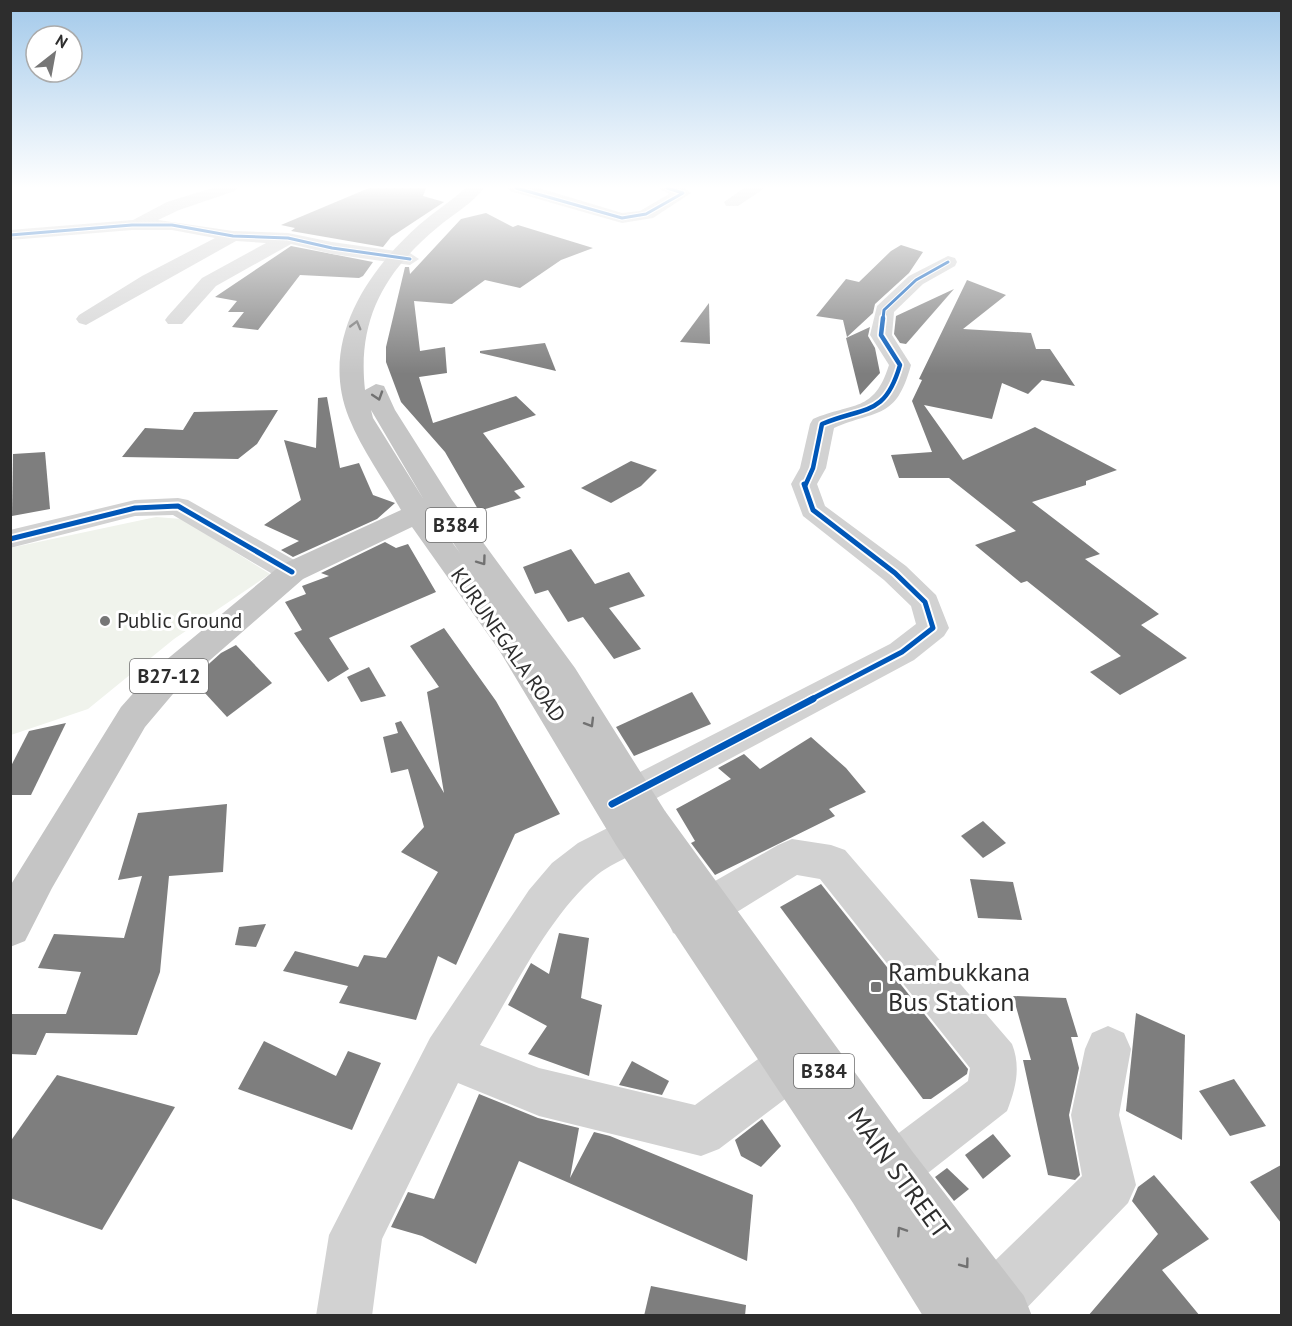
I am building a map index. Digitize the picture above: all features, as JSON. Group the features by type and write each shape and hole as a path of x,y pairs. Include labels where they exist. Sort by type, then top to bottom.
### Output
{"main road":[{"name":"KURUNEGALA ROAD","path":"411,250 403,258 384,299 372,343 371,372 383,410 428,508 510,642 632,814"},
{"name":"B27-12","path":"10,927 38,874 133,717 166,679 292,572 428,508"},
{"name":"MAIN STREET","path":"632,814 882,1177 984,1311"}],"street":[{"path":"86,320 149,280 207,250"},
{"path":"175,320 209,282 267,250"},
{"path":"356,250 403,258"},
{"path":"344,1316 356,1235 447,1054 552,894 567,876 592,855 632,814 902,652 933,628 925,602 895,573 813,510 804,484 813,468 822,424 837,416 865,413 882,404 897,380 900,365 880,335 884,310 916,280 948,262"},
{"path":"10,539 135,508 178,506 292,572"},
{"path":"699,913 792,857 831,863 995,1060 990,1094 882,1177"},
{"path":"984,1311 1110,1185 1095,1115 1108,1049"},
{"path":"447,1054 539,1092 701,1131 800,1058"}],"shaded area":[{"name":"Public Ground","path":"156,517 182,519 270,574 174,639 88,709 11,735 10,548"}],"building":[{"path":"285,250 311,250 373,262 359,278 300,275 258,330 232,327 244,312 228,312 237,301 215,297"},
{"path":"432,250 588,250 561,260 520,288 485,280 452,304 414,301 420,351 445,347 447,373 419,377 433,423 516,396 536,415 483,433 525,487 514,491 521,498 479,511 445,452 401,402 386,362 386,347 405,267 409,267 410,274"},
{"path":"916,250 923,252 909,273 875,304 873,313 847,337 843,320 816,316 846,279 859,282 891,251"},
{"path":"967,280 1006,295 963,329 1031,333 1036,349 1050,349 1075,386 1042,380 1028,394 1002,383 992,419 924,405 963,460 1035,427 1117,470 1086,481 1086,485 1032,502 1100,554 1085,559 1159,614 1141,625 1187,658 1120,695 1090,672 1121,656 1027,581 1021,583 975,545 1016,531 949,478 899,478 891,455 932,452 912,401 922,380 919,379"},
{"path":"954,289 906,344 900,343 894,334 896,316"},
{"path":"709,303 710,344 680,342"},
{"path":"870,327 868,336 875,348 880,373 860,395 846,338"},
{"path":"545,343 556,371 480,353 480,351"},
{"path":"327,397 340,468 359,463 373,495 395,503 377,519 293,557 281,550 299,541 264,525 301,500 284,440 316,448 318,398"},
{"path":"278,410 257,444 238,459 122,457 145,428 183,430 194,412"},
{"path":"45,452 50,509 12,516 13,454"},
{"path":"631,461 657,470 641,486 611,503 581,488"},
{"path":"385,542 396,548 408,544 436,592 329,638 349,669 328,682 294,633 302,630 285,602 306,594 302,586 329,576 321,573"},
{"path":"571,549 595,584 629,572 645,596 609,608 641,649 614,659 583,617 568,622 548,590 535,594 523,567"},
{"path":"444,628 496,701 560,814 515,834 456,965 438,956 416,1020 339,1003 348,986 283,971 295,951 358,967 364,955 386,958 438,872 401,852 424,827 408,769 391,773 383,737 398,733 395,723 401,721 444,793 427,692 439,687 410,646"},
{"path":"236,645 272,683 227,717 192,679 221,653"},
{"path":"369,667 386,696 361,702 347,677"},
{"path":"692,692 711,724 634,756 616,727"},
{"path":"66,723 31,795 10,795 10,768 29,731"},
{"path":"811,737 846,768 866,792 829,809 835,816 715,875 691,843 695,841 676,809 731,779 718,768 744,754 760,769"},
{"path":"227,804 223,872 169,876 160,972 137,1035 46,1033 36,1055 10,1054 10,1014 66,1014 81,972 38,968 54,934 124,938 142,876 118,880 138,813"},
{"path":"983,821 1006,843 983,858 961,836"},
{"path":"970,879 1013,882 1022,920 978,918"},
{"name":"Rambukkana Bus Station","path":"821,884 968,1069 967,1074 931,1099 923,1099 780,907"},
{"path":"266,924 256,947 235,945 239,927"},
{"path":"559,933 589,938 581,998 602,1005 589,1076 528,1054 547,1026 508,1005 531,963 549,974"},
{"path":"1013,996 1066,998 1078,1037 1071,1037 1079,1068 1069,1115 1080,1175 1075,1180 1048,1175 1023,1060 1031,1060"},
{"path":"1136,1013 1185,1035 1182,1140 1126,1111"},
{"path":"264,1041 336,1076 348,1051 381,1063 352,1130 238,1089"},
{"path":"632,1061 669,1081 662,1095 619,1085"},
{"path":"57,1075 175,1107 102,1230 10,1198 10,1142"},
{"path":"1234,1079 1266,1126 1230,1136 1199,1091"},
{"path":"479,1094 538,1118 579,1128 570,1178 594,1132 610,1136 753,1195 747,1261 519,1161 476,1264 422,1236 391,1227 408,1192 434,1199"},
{"path":"762,1119 781,1146 761,1167 741,1156 735,1140"},
{"path":"993,1134 1011,1156 983,1179 965,1155"},
{"path":"1281,1165 1281,1223 1250,1182"},
{"path":"947,1168 969,1189 954,1201 935,1177"},
{"path":"1154,1175 1209,1239 1162,1270 1200,1316 1088,1316 1158,1234 1132,1201 1138,1187"},
{"path":"651,1286 746,1305 745,1316 644,1316"}],"cycle path":[{"path":"345,250 410,259"},
{"path":"612,804 902,652 933,628 925,602 895,573 813,510 804,484 813,468 822,424 881,403 895,383 900,365 881,335 884,310 916,280 948,262"},
{"path":"10,539 135,508 178,506 292,572"}],"place":[{"name":"Public Ground","path":"105,621"},
{"name":"Rambukkana Bus Station","path":"876,987"}]}
